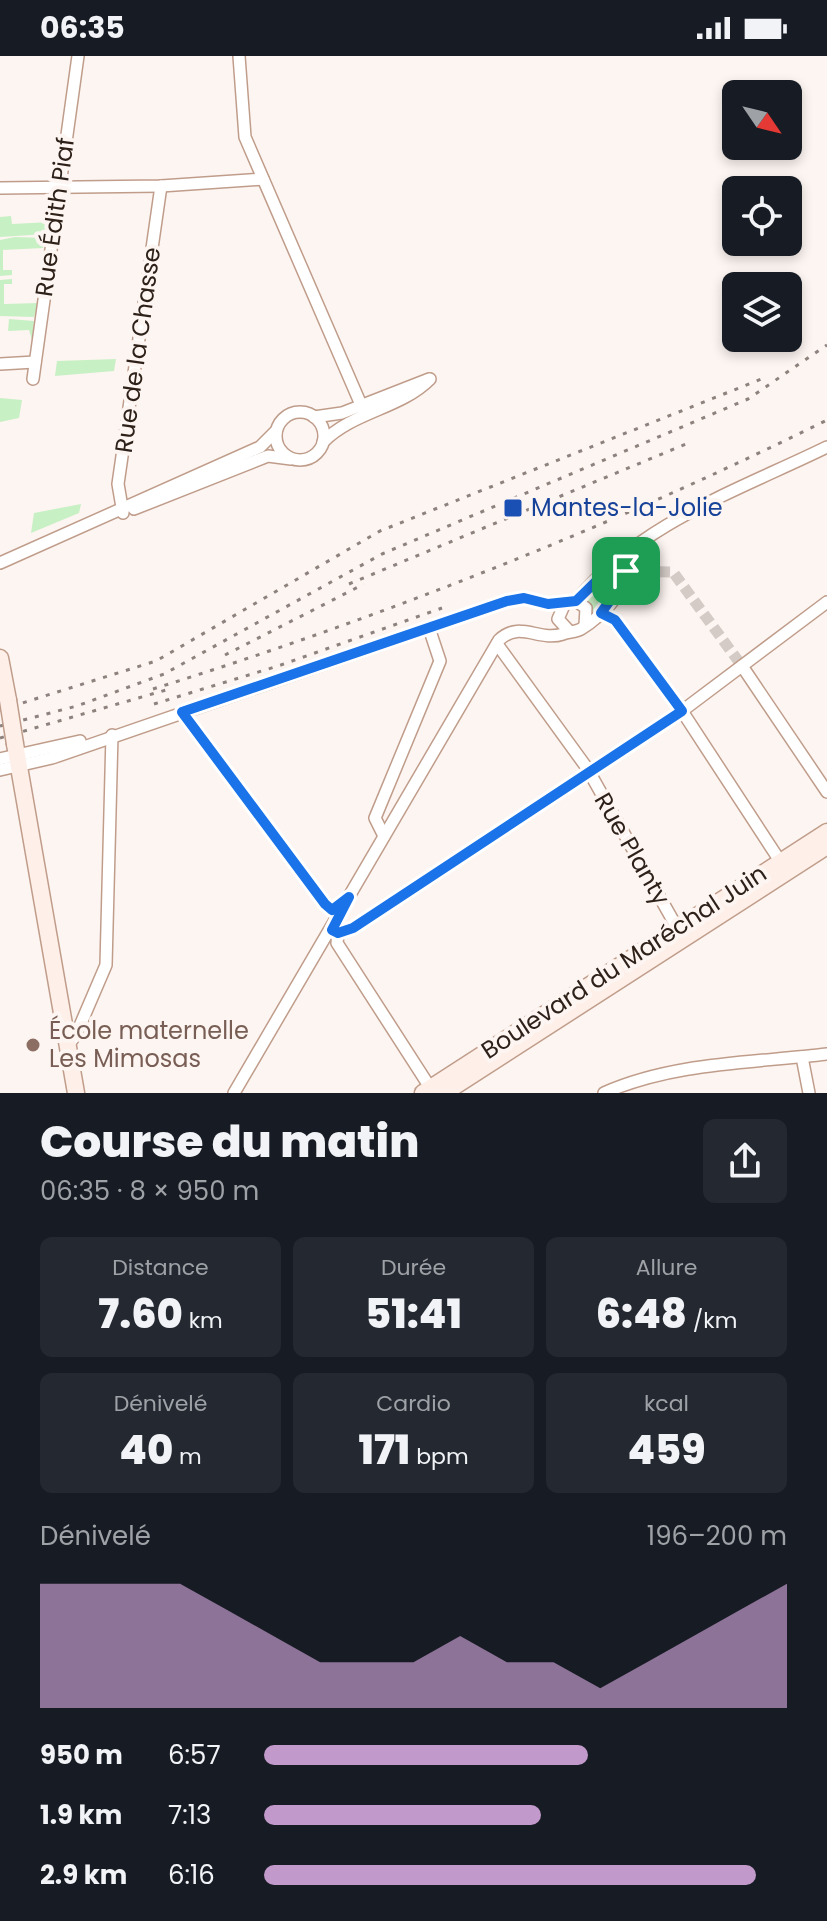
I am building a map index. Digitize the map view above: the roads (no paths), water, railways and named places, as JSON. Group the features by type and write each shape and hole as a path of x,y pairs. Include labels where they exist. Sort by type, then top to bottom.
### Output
{"main road":[{"path":"0,658 76,1093"},
{"name":"Boulevard du Maréchal Juin","path":"680,933 780,861 827,832"},
{"name":"Boulevard du Maréchal Juin","path":"438,1090 680,933 827,846"}],"street":[{"name":"Rue Édith Piaf","path":"33,379 78,56"},
{"path":"239,56 245,137 363,410"},
{"path":"0,188 161,186 263,179"},
{"name":"Rue de la Chasse","path":"122,511 118,484 161,186"},
{"path":"0,364 35,362"},
{"path":"0,563 260,447 291,413 314,417 363,410 417,393 430,379 363,410 339,426 315,455 300,461 261,458 122,511"},
{"path":"314,417 323,428 323,442"},
{"path":"276,431 279,449 291,459"},
{"path":"569,631 558,619 560,607 571,602 647,536 827,447"},
{"path":"234,1093 335,931 349,897 497,644 507,632 519,629 553,636 585,625 601,613 624,581 627,560 623,555"},
{"path":"0,759 112,735 492,606 524,598 539,603 571,602 586,608 585,625"},
{"path":"335,931 353,928 682,711 827,602"},
{"path":"601,613 615,620 682,711 780,861"},
{"path":"384,836 375,818 440,661 429,628"},
{"name":"Rue Planty","path":"497,644 588,772 680,933"},
{"path":"742,666 827,792"},
{"path":"182,712 325,904 332,910 349,897"},
{"path":"68,1045 76,1035 106,965 112,735"},
{"path":"0,770 17,755"},
{"path":"335,931 337,943 438,1090"},
{"path":"604,1093 637,1079 667,1072 827,1054"},
{"path":"802,1057 809,1093"}],"tunnel":[{"path":"626,571 673,572 742,666"}],"railway":[{"path":"0,726 77,706 164,674 382,554 748,399 827,345"},
{"path":"0,710 156,661 380,531 764,378"},
{"path":"153,689 325,632 495,568 663,497 827,420"},
{"path":"349,584 686,444"},
{"path":"225,655 364,584"},
{"path":"154,704 278,666 442,608"},
{"path":"0,738 166,690"}],"place":[{"name":"Mantes-la-Jolie","path":"513,508"},
{"name":"École maternelle Les Mimosas","path":"33,1045"}]}
